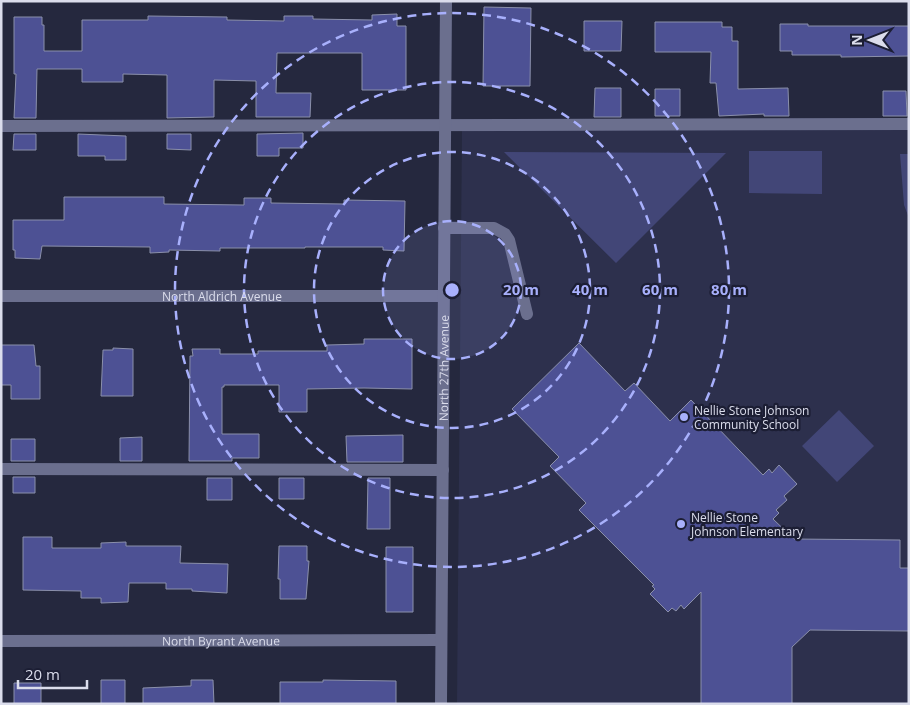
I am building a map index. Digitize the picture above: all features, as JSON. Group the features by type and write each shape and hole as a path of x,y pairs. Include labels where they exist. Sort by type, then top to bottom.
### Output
{"street":[{"name":"North 27th Avenue","path":"441,704 446,1"},
{"path":"1,126 909,124"},
{"path":"444,228 494,228 499,229 505,234 509,240 527,314"},
{"name":"North Aldrich Avenue","path":"1,296 444,296"},
{"path":"1,469 443,470"},
{"name":"North Byrant Avenue","path":"1,641 441,640"}],"shaded area":[{"name":"Nellie Stone Johnson Community School","path":"462,130 909,130 909,704 457,704"},
{"path":"749,151 822,151 822,194 749,193"},
{"path":"504,152 726,153 616,263"},
{"path":"900,154 909,154 909,218 904,205"},
{"path":"839,410 874,446 837,482 802,446"}],"building":[{"path":"484,7 531,8 530,86 483,86"},
{"path":"397,14 397,26 406,26 406,90 362,90 362,53 277,53 276,93 311,93 310,117 256,117 256,81 214,80 214,117 167,118 167,75 123,74 123,82 82,82 82,69 37,69 36,118 14,118 16,74 14,74 14,17 42,17 42,25 44,25 44,51 82,51 82,20 148,20 148,16 227,17 227,20 284,21 284,16 313,16 313,19 372,20 372,15"},
{"path":"584,21 622,21 621,51 584,51"},
{"path":"655,22 722,22 722,27 732,27 732,41 738,41 738,89 788,88 789,116 764,116 764,114 719,116 716,83 710,83 711,52 655,52"},
{"path":"780,24 808,24 808,26 909,26 909,56 841,57 841,55 792,55 792,51 780,51"},
{"path":"595,88 621,88 621,117 594,117"},
{"path":"655,89 680,89 680,116 655,116"},
{"path":"883,91 906,91 907,116 883,116"},
{"path":"303,133 303,148 279,148 279,156 257,156 257,134"},
{"path":"14,134 36,134 36,150 13,150"},
{"path":"78,134 126,136 126,160 105,160 105,156 78,156"},
{"path":"167,134 191,134 191,150 167,149"},
{"path":"64,197 164,197 164,204 244,205 244,198 271,198 271,203 344,204 344,200 405,201 404,251 383,250 383,247 305,247 220,248 220,251 169,250 169,252 150,253 150,247 42,246 40,259 15,258 15,250 13,250 13,220 64,220"},
{"path":"364,339 412,339 412,389 307,389 307,412 279,412 279,385 224,385 222,387 222,434 259,434 259,458 232,458 232,461 189,461 190,356 193,356 192,349 220,349 220,354 258,354 258,351 327,351 327,345 364,344"},
{"name":"Nellie Stone Johnson Elementary","path":"579,343 625,391 634,383 670,421 691,400 763,475 769,469 772,473 779,465 797,484 784,496 787,500 776,510 779,513 773,519 794,539 900,540 900,568 909,568 909,631 810,630 792,647 792,704 701,704 701,592 684,609 681,605 676,611 672,608 668,612 650,594 655,589 652,586 654,585 579,510 586,503 550,466 559,457 512,409"},
{"path":"1,345 34,345 36,366 40,366 40,399 11,399 11,385 1,385"},
{"path":"113,348 133,349 133,396 101,396 103,350 113,350"},
{"path":"403,435 403,462 347,462 346,436"},
{"path":"142,437 142,461 120,461 120,438"},
{"path":"11,439 35,439 35,461 11,461"},
{"path":"13,477 35,477 35,493 13,493"},
{"path":"207,478 232,478 232,500 207,500"},
{"path":"279,478 304,478 304,499 279,499"},
{"path":"368,478 390,478 390,529 367,529"},
{"path":"23,537 52,537 52,548 101,548 101,543 126,542 126,546 181,546 180,563 228,564 227,593 192,591 192,589 166,589 166,583 129,583 128,602 101,603 101,598 81,598 81,591 23,590"},
{"path":"279,546 307,546 307,561 309,561 306,599 280,599 280,579 278,579"},
{"path":"386,547 413,547 413,612 386,612"},
{"path":"101,680 125,680 125,704 101,704"},
{"path":"191,680 213,680 214,704 143,704 143,688 191,686"},
{"path":"323,680 396,681 396,704 280,704 280,682 323,682"},
{"path":"14,683 41,683 41,704 14,704"}],"place":[{"name":"Nellie Stone Johnson Community School","path":"684,417"},
{"name":"Nellie Stone Johnson Elementary","path":"681,524"}]}
